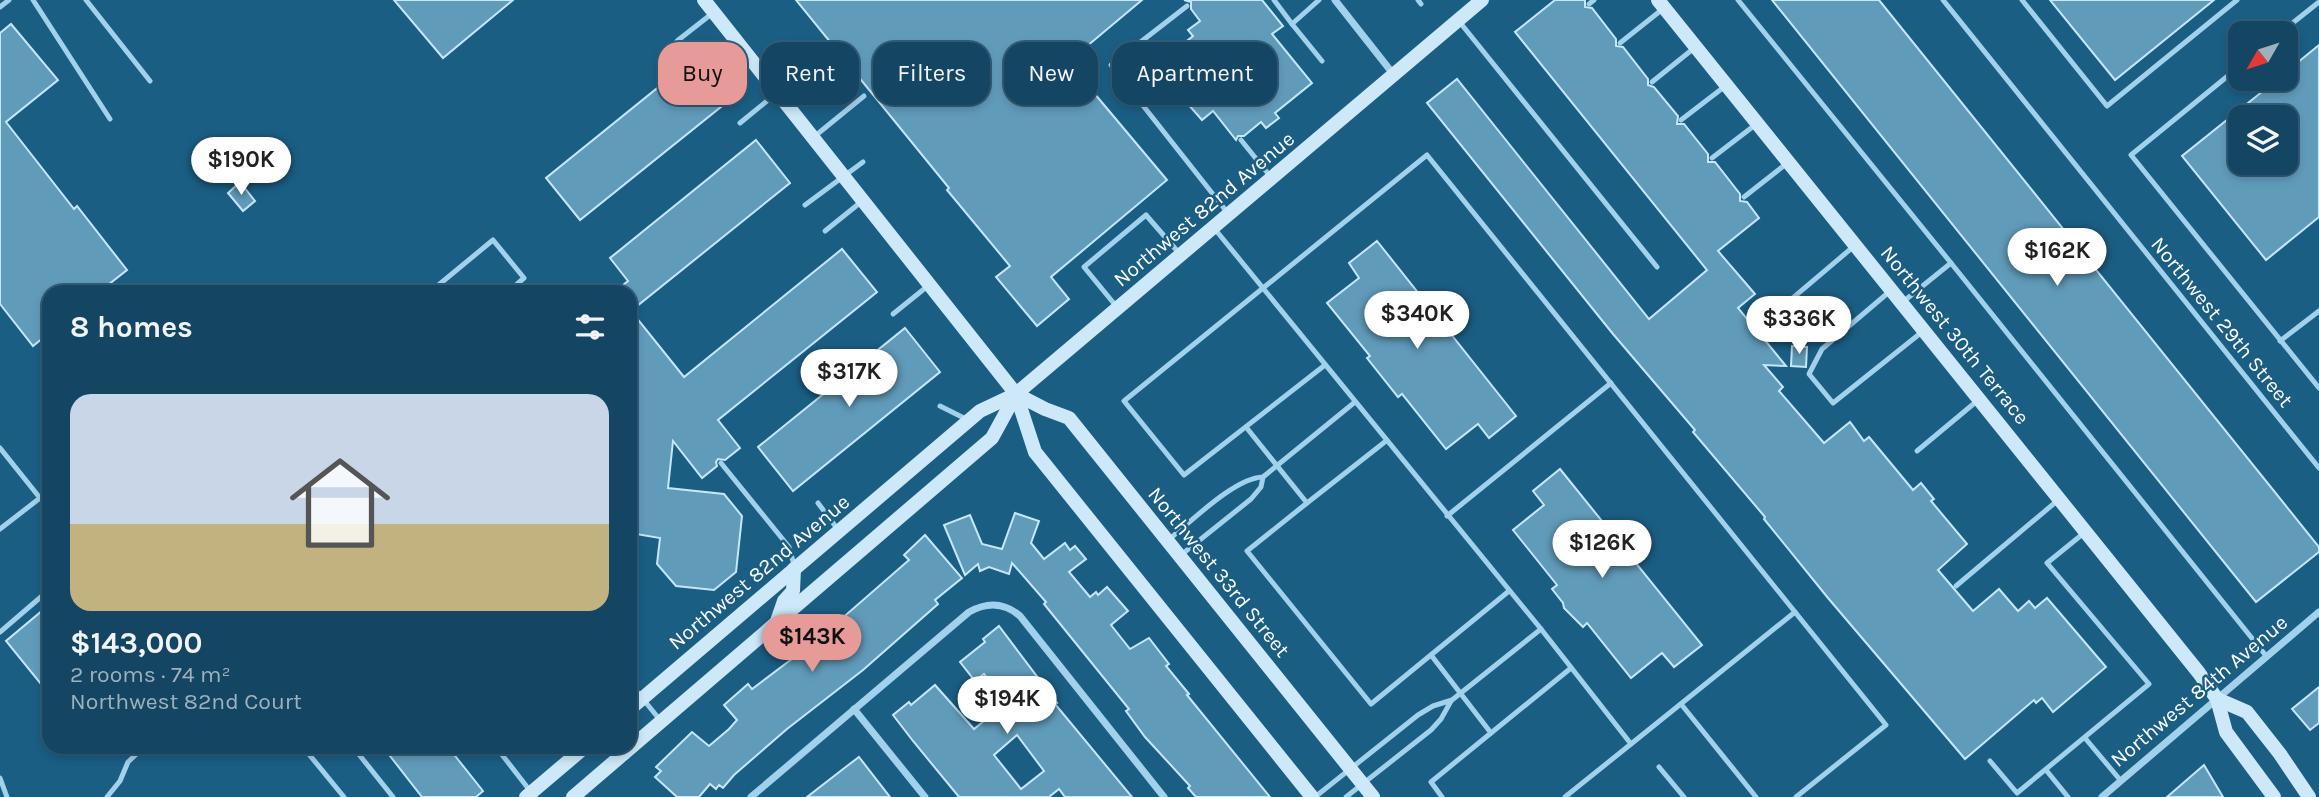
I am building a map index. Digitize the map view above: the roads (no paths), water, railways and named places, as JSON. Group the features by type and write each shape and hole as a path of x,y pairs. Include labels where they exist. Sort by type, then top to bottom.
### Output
{"street":[{"name":"Northwest 33rd Street","path":"704,0 761,71"},
{"path":"1335,0 1394,75"},
{"name":"Northwest 82nd Avenue","path":"637,703 980,411 1016,394 1482,0"},
{"name":"Northwest 30th Terrace","path":"1661,4 2199,673 2217,699 2226,732 2274,797"},
{"name":"Northwest 33rd Street","path":"788,105 1016,394 1035,452 1314,797"},
{"name":"Northwest 33rd Street","path":"1016,394 1069,418 1373,797"},
{"name":"Northwest 82nd Avenue","path":"637,743 992,438 1016,394"},
{"path":"775,625 784,601 793,591 794,569"},
{"path":"751,797 969,612 996,604 1020,616 1164,797"},
{"name":"Northwest 84th Avenue","path":"2102,797 2319,612"},
{"name":"Northwest 30th Terrace","path":"2217,699 2247,712 2309,797"},
{"path":"854,709 925,797"},
{"path":"531,795 577,754"},
{"name":"Northwest 82nd Avenue","path":"573,797 624,754"}],"lane":[{"path":"0,7 9,0"},
{"path":"33,0 110,119"},
{"path":"86,0 150,80"},
{"path":"1274,0 1322,61"},
{"path":"1292,24 1319,0"},
{"path":"1738,0 2267,657"},
{"name":"Northwest 29th Street","path":"1943,0 2319,468"},
{"path":"2022,0 2107,106 2237,0"},
{"path":"2295,21 2319,2"},
{"path":"1620,43 1661,4"},
{"path":"1188,6 1111,65 1229,215"},
{"path":"677,41 713,12"},
{"path":"1458,20 1657,267"},
{"path":"1652,82 1695,47"},
{"path":"2228,76 2131,155 2319,388"},
{"path":"1681,120 1727,85"},
{"path":"813,138 864,96"},
{"path":"740,122 762,105"},
{"path":"1712,158 1757,123"},
{"path":"1241,139 1272,178"},
{"path":"1325,365 1184,475 1124,401 1427,155 1886,725 1796,797"},
{"path":"805,205 863,162"},
{"path":"1744,197 1788,162"},
{"path":"825,231 863,201"},
{"path":"1118,308 1084,267 1094,258 1146,215 1182,255"},
{"path":"1214,228 1541,629 1631,744"},
{"path":"438,285 493,240 524,278 516,285"},
{"path":"1756,329 1855,246"},
{"path":"1902,303 1951,263"},
{"path":"893,314 929,285"},
{"path":"1891,290 1822,349 1810,374 1833,403 1924,330"},
{"path":"2280,341 2319,311"},
{"path":"1447,516 1611,383"},
{"path":"1917,451 1979,399"},
{"path":"1167,541 1234,486 1247,479 1263,477 1355,402"},
{"path":"940,406 969,420"},
{"path":"1246,427 1307,503"},
{"path":"1386,441 1247,551 1324,647 1371,704 1509,591"},
{"path":"0,447 40,498 0,529"},
{"path":"721,463 789,547 794,569"},
{"path":"1180,556 1251,499 1261,487 1263,477"},
{"path":"1956,586 2059,499"},
{"path":"818,503 839,531"},
{"path":"1990,761 2017,793 2149,684 2046,563 2086,531"},
{"path":"0,632 42,596"},
{"path":"1565,797 1795,612"},
{"path":"1314,797 1418,715 1461,694 1541,629"},
{"path":"1431,655 1491,733"},
{"path":"1443,797 1431,782 1571,668"},
{"path":"637,692 662,722"},
{"path":"1346,797 1431,730 1452,700"},
{"path":"1681,704 1756,797"},
{"path":"2085,738 2121,781"},
{"path":"107,797 116,788 128,762 137,754"},
{"path":"309,754 344,797"},
{"path":"359,754 393,797"},
{"path":"501,754 531,795"},
{"path":"1659,767 1684,797"},
{"path":"2046,770 2068,797"},
{"path":"0,778 7,797"}]}
